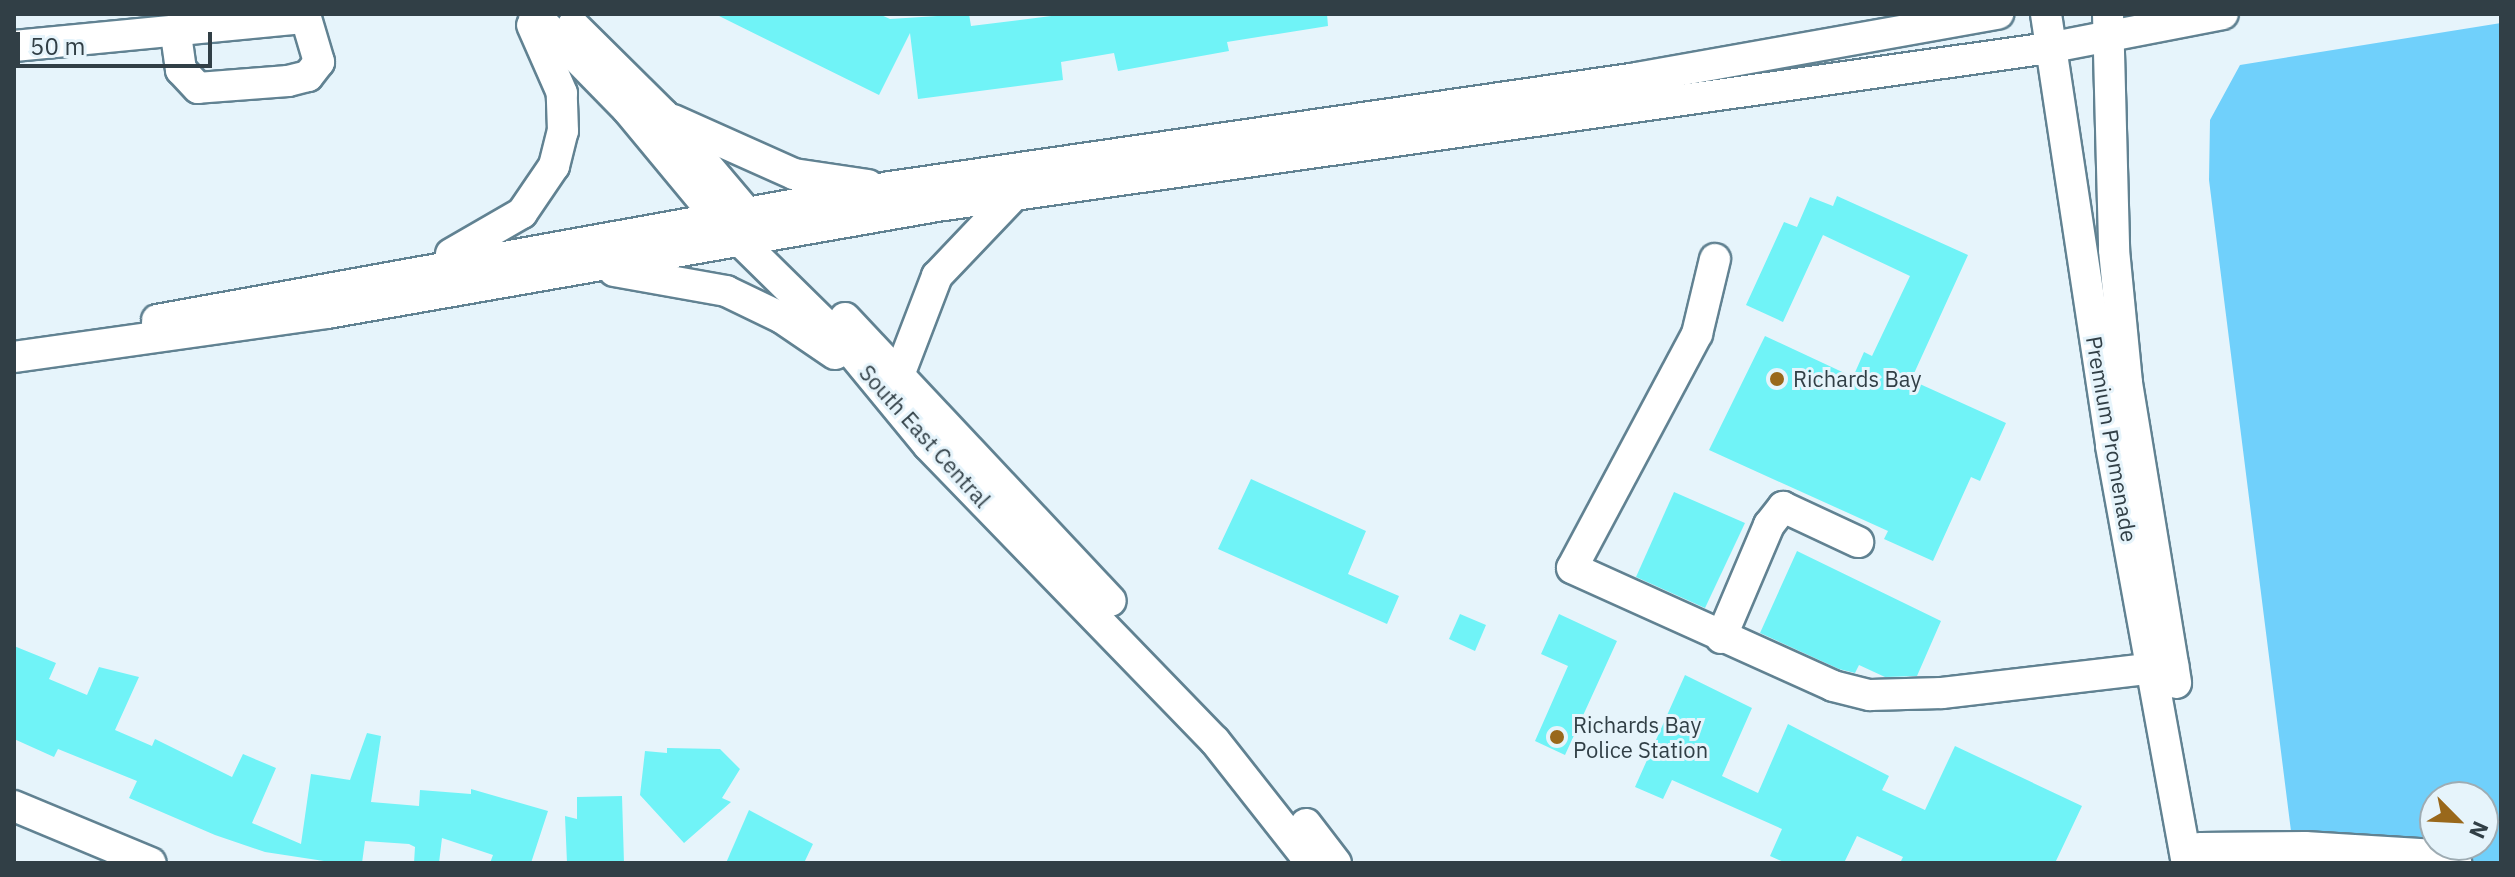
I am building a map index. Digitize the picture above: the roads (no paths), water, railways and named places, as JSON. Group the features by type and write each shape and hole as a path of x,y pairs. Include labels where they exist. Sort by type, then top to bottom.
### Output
{"street":[{"path":"424,268 522,213 554,166 563,131 562,93 525,14"},
{"name":"South East Central","path":"534,14 745,229 844,343 889,383 1227,730 1336,863"},
{"name":"South East Central","path":"562,14 664,115 745,229"},
{"path":"14,357 594,268 890,187 1412,113 1998,14"},
{"name":"Premium Promenade","path":"2046,14 2048,48 2196,858"},
{"path":"14,349 424,268 1015,194 2048,48 2110,25 2223,14"},
{"name":"Premium Promenade","path":"2110,25 2119,294 2162,667"},
{"path":"14,46 176,33"},
{"path":"664,115 794,174 890,187"},
{"path":"594,268 726,291 756,304 839,357 889,383 937,276 1015,194"},
{"path":"1715,259 1697,334 1572,568 1721,638 1833,686 1870,695 1942,693 2162,667"},
{"name":"South East Central","path":"889,383 1215,741 1311,863"},
{"path":"1721,638 1769,525 1783,507 1858,542"},
{"path":"14,806 151,863"},
{"path":"2196,858 2305,847 2436,855 2456,863"}],"place":[{"name":"Richards Bay","path":"1777,379"},
{"name":"Richards Bay Police Station","path":"1557,737"}]}
